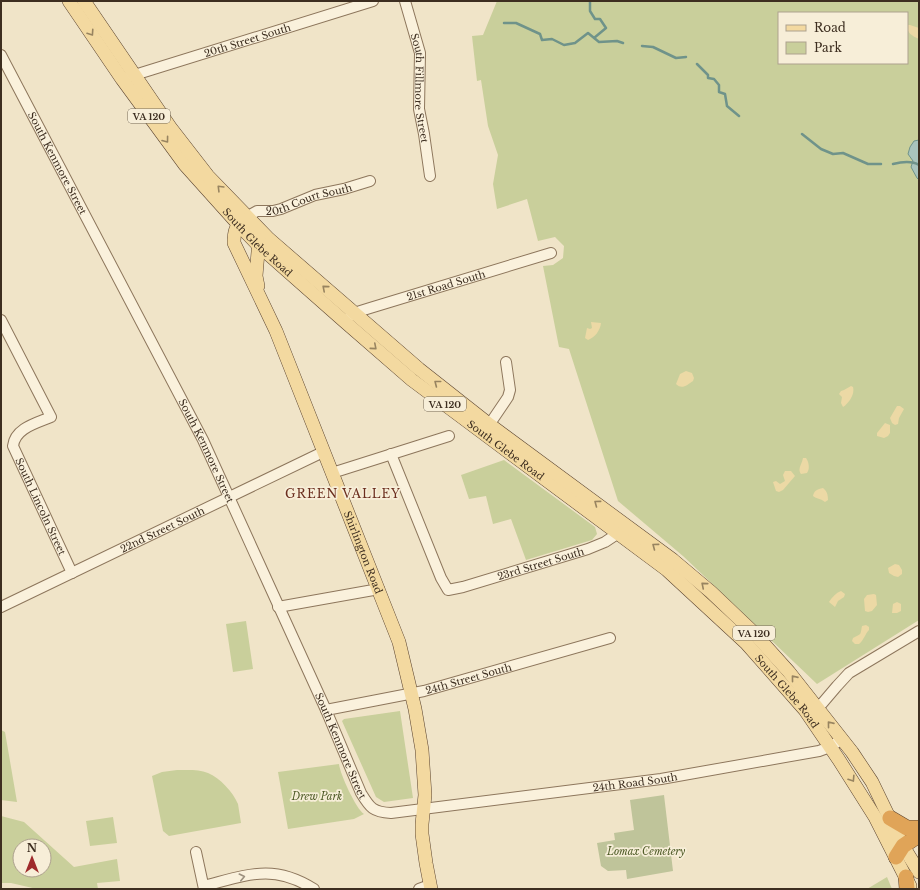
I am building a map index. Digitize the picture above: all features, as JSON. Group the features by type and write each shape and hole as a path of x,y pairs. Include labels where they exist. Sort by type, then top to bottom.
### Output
{"highway":[{"path":"890,818 907,828 919,828"},
{"path":"900,851 919,835"}],"main road":[{"name":"South Glebe Road","path":"69,1 122,79 185,165 258,245 278,263 420,369 487,429 623,530 673,560 717,597 758,638 788,672 814,713 830,747 900,851"},
{"name":"South Glebe Road","path":"84,1 170,128 208,176 240,224 261,230 349,317"},
{"name":"Shirlington Road","path":"240,224 234,243 276,331 399,642 422,750 424,795 422,834 426,863 427,888"},
{"path":"259,296 256,276 258,245 261,230"},
{"path":"259,296 261,275 263,270 278,263"},
{"name":"South Glebe Road","path":"814,713 842,739 872,782 890,818 900,851 913,881"}],"street":[{"name":"20th Street South","path":"122,79 372,1"},
{"name":"South Fillmore Street","path":"405,1 420,53 419,109 430,176"},
{"name":"South Kenmore Street","path":"1,55 195,426 230,498 278,607 326,710 361,793 373,809 383,813 423,809"},
{"name":"20th Court South","path":"240,224 257,211 277,210 315,195 344,189 370,181"},
{"name":"21st Road South","path":"349,317 551,253"},
{"name":"South Lincoln Street","path":"1,320 51,417 24,429 17,434 14,439 13,446 72,573"},
{"path":"487,429 508,397 510,390 506,362"},
{"path":"332,473 449,436"},
{"name":"22nd Street South","path":"1,607 323,452"},
{"name":"23rd Street South","path":"391,454 441,578 448,590 463,587 588,549 604,542 623,530"},
{"path":"278,607 379,589"},
{"path":"814,713 849,674 919,631"},
{"name":"24th Street South","path":"326,710 411,694 610,638"},
{"name":"24th Road South","path":"423,809 661,779 819,751 830,747 842,739"},
{"path":"196,852 204,887 251,875 271,873 287,876 314,889"}],"green space":[{"path":"497,1 919,1 919,620 817,684 683,556 618,501 569,349 559,347 543,266 553,265 563,258 564,246 555,237 538,241 527,199 497,209 493,184 498,155 488,126 481,80 477,81 472,36 483,35"},
{"path":"504,460 595,527 597,534 592,540 526,560 511,519 493,524 486,496 469,499 461,475"},
{"path":"246,621 253,669 233,672 226,624"},
{"path":"400,711 413,798 384,802 376,797 342,721 344,719"},
{"path":"1,730 5,732 17,802 1,800"},
{"name":"Drew Park","path":"339,764 349,791 364,814 354,819 288,829 278,772"},
{"path":"177,770 201,771 213,775 226,786 233,795 238,804 241,823 169,836 163,831 152,776 162,772"},
{"name":"Lomax Cemetery","path":"664,795 673,871 627,879 626,870 608,871 601,866 597,843 615,840 614,833 634,830 630,800"},
{"path":"1,816 24,822 42,838 12,838 12,878 52,878 52,847 74,867 117,859 120,881 97,883 98,889 37,889 11,883 1,883"},
{"path":"113,817 117,843 90,846 86,821"},
{"path":"887,877 892,889 867,889"}],"sand":[{"path":"908,25 919,28 919,39 910,34"},
{"path":"591,322 601,323 600,329 597,333 588,340 585,338 587,328 592,328"},
{"path":"686,371 692,373 694,378 693,381 680,387 676,384 680,374"},
{"path":"851,386 853,387 852,395 843,407 841,403 842,397 839,394 841,391"},
{"path":"897,406 904,409 899,418 898,424 895,425 892,423 890,418"},
{"path":"885,423 890,425 890,433 884,438 877,436 877,433"},
{"path":"803,458 806,458 809,468 807,473 801,474 800,468"},
{"path":"785,471 791,471 795,476 783,490 779,492 776,491 773,482 776,481 780,484 785,481 783,475"},
{"path":"823,488 828,496 828,500 825,502 813,496 816,490"},
{"path":"895,564 899,565 902,570 902,574 898,577 889,573 888,568"},
{"path":"841,591 845,594 844,597 838,601 835,607 829,602 834,595"},
{"path":"867,595 876,595 877,605 872,611 865,611 864,599"},
{"path":"897,602 901,604 901,611 892,613 893,604"},
{"path":"866,625 869,627 869,630 859,644 855,644 852,641 853,638 860,634 862,626"}],"water":[{"path":"919,140 919,180 911,167 913,161 908,154 914,141"}],"waterway":[{"path":"590,1 590,11 595,19 600,19 606,28 594,38"},
{"path":"504,23 516,23 540,34 542,40 552,39 564,45 575,43 588,33 599,42 617,41 623,43"},
{"path":"642,46 653,47 676,58 686,57"},
{"path":"697,64 708,75 708,78 714,79 719,85 719,92 725,94 727,106 739,116"},
{"path":"802,134 821,149 833,154 843,153 868,164 881,164"},
{"path":"893,164 909,162 919,165"}],"district":[{"name":"GREEN VALLEY","path":"343,493"}]}
